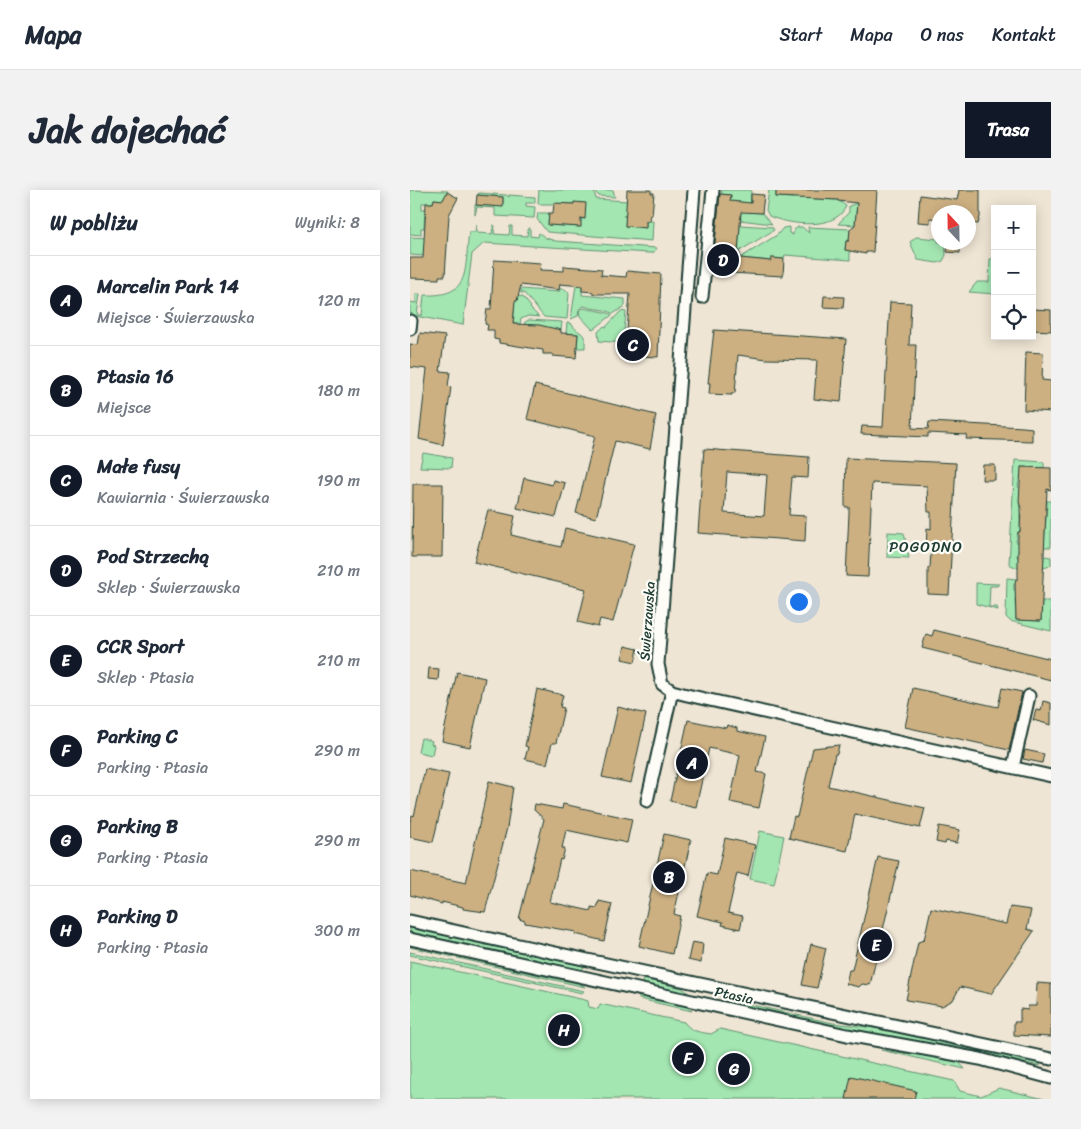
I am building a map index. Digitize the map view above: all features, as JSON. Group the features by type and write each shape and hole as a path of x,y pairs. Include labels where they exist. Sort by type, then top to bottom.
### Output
{"street":[{"name":"Świerzawska","path":"672,691 662,684 658,664 694,190"},
{"path":"702,297 713,190"},
{"path":"647,801 672,691 1051,776"},
{"path":"1013,767 1029,696"},
{"name":"Ptasia","path":"410,921 649,974 730,989 1051,1059"},
{"name":"Ptasia","path":"410,939 847,1035 980,1059 1051,1078"}],"green space":[{"path":"410,190 448,191 443,200 434,199 433,203 422,203 422,209 425,209 424,228 421,228 421,235 410,234"},
{"path":"539,190 613,190 615,197 599,196 594,191 596,199 627,201 625,226 646,227 646,221 653,221 652,241 547,232 537,219 538,213 549,213 548,225 580,227 581,218 585,219 574,204 538,204"},
{"path":"722,190 751,190 750,212 762,213 772,224 740,220 742,202 730,203 731,195 721,194"},
{"path":"769,190 776,190 776,197 793,198 799,196 799,198 838,200 846,206 841,214 823,223 788,222 769,216 766,210"},
{"path":"479,193 506,195 509,197 509,195 535,197 535,203 526,203 526,206 535,207 534,218 495,216 495,208 477,207 475,215 475,205 503,206 503,197 477,195"},
{"path":"857,203 855,225 838,224 849,212 849,206"},
{"path":"476,224 477,233 492,234 493,225 495,226 494,234 509,235 510,226 512,226 512,235 527,236 528,228 530,228 530,236 538,237 539,233 555,241 657,248 653,253 649,253 484,243 472,254 463,325 410,315 410,302 416,303 416,294 420,294 417,315 422,315 424,295 440,294 451,291 458,286 463,278 465,269 469,232 475,232"},
{"path":"740,225 772,227 774,230 738,252"},
{"path":"789,227 789,233 793,235 794,230 798,227 802,227 809,233 808,227 850,229 849,241 846,241 845,250 850,251 850,260 785,255 784,259 772,258 771,261 740,258 777,235 783,228"},
{"path":"410,237 428,238 427,256 410,255"},
{"path":"916,237 931,238 931,250 946,250 946,255 943,261 937,263 918,260 910,242"},
{"path":"991,259 991,294 969,292 977,282 989,282"},
{"path":"576,285 582,286 582,295 625,299 625,306 613,314 584,306 579,309 578,316 571,319"},
{"path":"521,289 559,292 559,289 565,289 569,293 567,319 544,317 524,293 521,293"},
{"path":"518,296 523,297 539,317 528,316 521,319 520,324 513,324 515,301 517,301"},
{"path":"583,308 612,315 593,330 580,316 579,311"},
{"path":"621,311 626,312 623,343 599,341 598,332 604,326 606,327"},
{"path":"529,320 562,322 561,330 524,325"},
{"path":"567,323 571,323 583,335 585,348 577,348 578,334 566,333"},
{"path":"423,453 452,458 451,468 420,467"},
{"path":"1015,460 1044,462 1044,468 1021,467 1023,480 1019,481 1018,487 1022,488 1019,502 1020,532 1018,532 1016,542 1020,542 1017,557 1043,568 1024,569 1009,564"},
{"path":"1047,501 1051,501 1051,547 1044,547"},
{"path":"888,532 904,533 909,558 887,557"},
{"path":"1044,556 1051,557 1051,565 1043,568"},
{"path":"1007,578 1016,579 1018,584 1014,584 1014,590 1017,590 1017,599 1015,599 1016,620 1041,621 1042,601 1051,601 1051,631 1010,621 1006,617"},
{"path":"976,583 999,584 997,586 990,586 989,607 997,607 998,610 976,604"},
{"path":"421,738 432,741 431,744 434,745 432,755 418,752"},
{"path":"760,831 784,836 774,884 750,879"},
{"path":"410,927 584,967 581,971 410,933"},
{"path":"410,945 578,982 585,987 410,947"},
{"path":"410,952 584,991 582,993 410,955"},
{"path":"410,961 585,1000 588,1001 589,1007 598,1009 600,1004 684,1022 693,1030 699,1032 711,1034 720,1029 954,1081 960,1091 981,1096 999,1088 1044,1099 410,1099"},
{"path":"643,979 682,988 690,994 642,985"},
{"path":"639,996 686,1006 692,1011 639,999"},
{"path":"723,1001 734,1001 833,1023 875,1028 1040,1063 1040,1066 749,1009"},
{"path":"881,1050 957,1060 965,1069"}],"building":[{"path":"627,190 651,190 651,193 654,193 652,215 650,215 649,221 646,221 646,228 625,226"},
{"path":"776,190 877,190 873,252 866,252 866,254 845,250 846,241 849,241 850,229 855,225 857,203 838,200 776,197"},
{"path":"959,190 980,190 980,217 978,224 976,224 976,205 931,205 930,223 918,222 920,195 957,200"},
{"path":"447,192 458,198 449,215 445,276 439,276 439,279 410,278 410,258 423,258 426,203 433,203 434,199 443,200"},
{"path":"720,194 731,195 730,201 751,203 751,194 764,195 762,213 741,212 738,252 740,253 740,258 771,261 771,258 784,259 783,276 712,272"},
{"path":"477,195 503,197 503,207 476,205"},
{"path":"574,202 586,203 585,219 581,218 581,227 548,225 549,213 553,213 554,203 574,204"},
{"path":"947,250 960,250 960,253 947,252"},
{"path":"494,260 541,263 540,270 564,271 564,266 602,269 601,275 626,277 627,271 661,274 658,357 625,355 630,294 593,294 593,292 582,291 582,286 560,284 559,290 521,285 517,301 515,301 513,324 539,325 561,330 561,333 578,334 576,358 553,356 553,354 543,354 543,350 499,343 499,340 494,339 494,330 487,330 488,325 485,324 487,309 491,309"},
{"path":"824,296 844,297 843,308 823,307"},
{"path":"890,302 911,303 909,345 916,345 912,428 928,429 929,422 1023,427 1032,428 1032,441 966,439 967,435 928,433 928,437 861,434 862,426 883,427"},
{"path":"1036,309 1051,310 1051,331 1036,330"},
{"path":"714,330 846,339 841,402 814,399 817,360 767,359 738,355 735,393 732,393 732,395 709,394 710,383 708,383"},
{"path":"420,333 445,336 440,371 450,372 448,386 451,387 443,445 419,439 427,369 410,367 410,344 418,345"},
{"path":"1026,352 1043,353 1042,380 1051,381 1051,412 1024,410"},
{"path":"535,385 656,415 650,449 615,441 596,518 576,513 595,436 527,419"},
{"path":"704,449 809,457 808,478 792,477 789,515 806,516 805,541 698,533","holes":["727,472 767,475 764,516 724,513"]},
{"path":"846,458 956,463 949,595 928,594 928,568 930,568 931,551 926,551 927,528 931,529 931,512 928,512 927,486 872,483 868,577 846,576 849,507 845,507"},
{"path":"983,465 995,465 995,480 982,480"},
{"path":"1021,467 1051,468 1051,490 1047,489 1041,621 1016,620 1015,583 1016,579 1018,579"},
{"path":"524,478 552,485 553,480 565,483 556,517 517,508"},
{"path":"413,484 443,484 442,557 412,557"},
{"path":"488,510 515,516 511,535 561,547 565,528 634,544 613,622 600,619 598,627 578,622 586,589 474,562"},
{"path":"934,630 1051,659 1051,680 922,648 926,634 932,636"},
{"path":"625,646 638,649 635,662 622,659"},
{"path":"429,668 439,669 438,680 428,679"},
{"path":"457,672 485,678 470,747 442,741"},
{"path":"913,688 998,707 1002,688 1022,692 1009,750 905,727"},
{"path":"537,689 563,695 560,707 564,708 556,743 552,743 547,764 525,759 528,747 525,746"},
{"path":"1043,701 1051,703 1051,725 1033,720 1036,710 1041,711"},
{"path":"618,707 646,714 631,783 602,777"},
{"path":"688,720 726,728 727,725 737,728 737,731 765,737 757,772 766,774 759,808 730,802 740,755 709,748 696,807 670,801"},
{"path":"839,745 837,754 835,754 828,786 925,808 920,828 855,814 847,851 789,838 794,816 797,817 813,748"},
{"path":"1025,750 1044,754 1042,763 1023,759"},
{"path":"425,769 449,774 433,842 410,837 410,822 412,815 414,816"},
{"path":"489,781 513,787 507,828 485,912 463,909 463,907 442,902 442,904 410,895 410,871 466,883"},
{"path":"535,804 562,809 563,804 632,819 627,843 566,830 562,848 565,848 562,860 560,859 550,902 591,911 591,907 597,908 599,901 612,904 604,941 575,934 576,932 525,923 525,921 519,919 544,819 534,810"},
{"path":"939,826 960,830 957,843 946,841 945,844 936,842"},
{"path":"664,834 691,840 674,914 680,916 672,954 639,946"},
{"path":"725,838 755,845 748,876 737,873 728,913 743,916 740,929 722,925 723,922 697,916 707,873 717,875"},
{"path":"878,857 899,861 870,985 862,984 859,987 846,984 849,970 852,970"},
{"path":"1010,907 1031,910 1027,929 1034,931 991,994 960,987 953,1000 942,1006 906,1000 918,942 924,940 931,908 1006,924"},
{"path":"692,942 703,944 701,963 688,960"},
{"path":"811,944 826,948 817,988 802,985"},
{"path":"1037,983 1051,984 1051,1037 1014,1035 1014,1022 1020,1022 1020,1009 1028,1010 1028,1006 1036,1006"},
{"path":"851,1076 916,1091 914,1099 846,1099"}],"place":[{"name":"Pod Strzechą","path":"723,260"},
{"name":"Małe fusy","path":"633,345"},
{"name":"Marcelin Park 14","path":"692,763"},
{"name":"Ptasia 16","path":"669,877"},
{"name":"CCR Sport","path":"876,945"},
{"name":"Parking D","path":"564,1030"},
{"name":"Parking C","path":"688,1058"},
{"name":"Parking B","path":"734,1069"}],"district":[{"name":"POGODNO","path":"926,547"}]}
